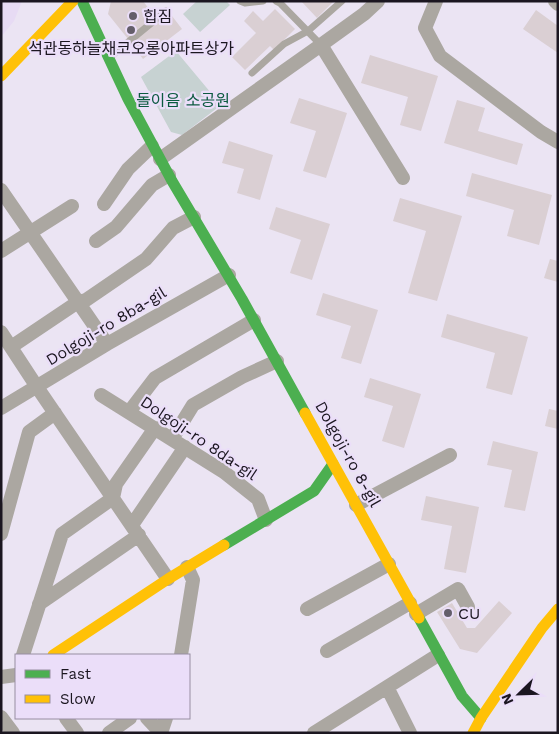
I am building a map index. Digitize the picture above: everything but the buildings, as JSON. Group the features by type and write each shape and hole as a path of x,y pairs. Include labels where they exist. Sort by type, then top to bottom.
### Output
{"street":[{"path":"1,76 73,1"},
{"name":"Dolgoji-ro 8-gil","path":"82,1 152,146 229,275 438,655 462,696 481,718"},
{"path":"160,160 364,14 378,1"},
{"path":"436,1 425,28 440,56 541,132 558,142"},
{"path":"555,1 558,4"},
{"path":"321,45 403,178"},
{"path":"104,204 128,169 152,146"},
{"path":"96,241 116,226 152,185 169,175"},
{"path":"1,190 107,344"},
{"path":"1,251 72,206"},
{"path":"11,347 78,302 86,300 146,259 173,228 194,217"},
{"name":"Dolgoji-ro 8ba-gil","path":"1,408 107,344 229,275"},
{"path":"129,412 155,378 254,320"},
{"path":"1,332 168,579"},
{"path":"172,439 193,405 276,360"},
{"name":"Dolgoji-ro 8da-gil","path":"101,395 224,472 258,498 266,520"},
{"path":"1,534 29,432 55,413"},
{"path":"23,654 62,534 113,498 116,484 155,428"},
{"path":"40,604 135,530 185,448"},
{"path":"356,505 450,455"},
{"path":"54,654 187,567 314,491 333,464"},
{"path":"307,609 389,564"},
{"path":"181,654 193,580 187,567"},
{"path":"327,651 413,608 458,590 468,607"},
{"path":"473,733 481,718 542,628 556,614"},
{"path":"314,733 438,655"},
{"path":"1,677 15,675"},
{"path":"387,687 410,733"},
{"path":"1,716 9,731"},
{"path":"67,719 77,733"},
{"path":"110,733 129,719"},
{"path":"148,719 161,733 166,719"},
{"path":"336,719 342,733"}],"lane":[{"path":"240,1 245,3 258,2"},
{"path":"276,1 321,45"},
{"path":"252,73 284,44 308,31 342,1"},
{"path":"108,58 166,12"}],"shaded area":[{"path":"1,1 22,1 14,21 1,37"}],"green space":[{"path":"197,1 226,1 230,5 200,32 183,14"},
{"name":"돌이음 소공원","path":"176,51 221,105 182,135 171,132 141,77"}],"traffic: fast":[{"path":"82,1 128,99 172,181 242,299 305,413"},
{"path":"224,545 314,491 333,464"},
{"path":"419,618 462,696 481,718"}],"traffic: slow":[{"path":"1,76 73,1"},
{"path":"305,413 419,618"},
{"path":"55,654 168,579 224,545"},
{"path":"473,733 481,718 542,628 558,609"}],"place":[{"name":"힙짐","path":"133,16"},
{"name":"석관동하늘채코오롱아파트상가","path":"131,30"},
{"name":"CU","path":"448,613"}]}
